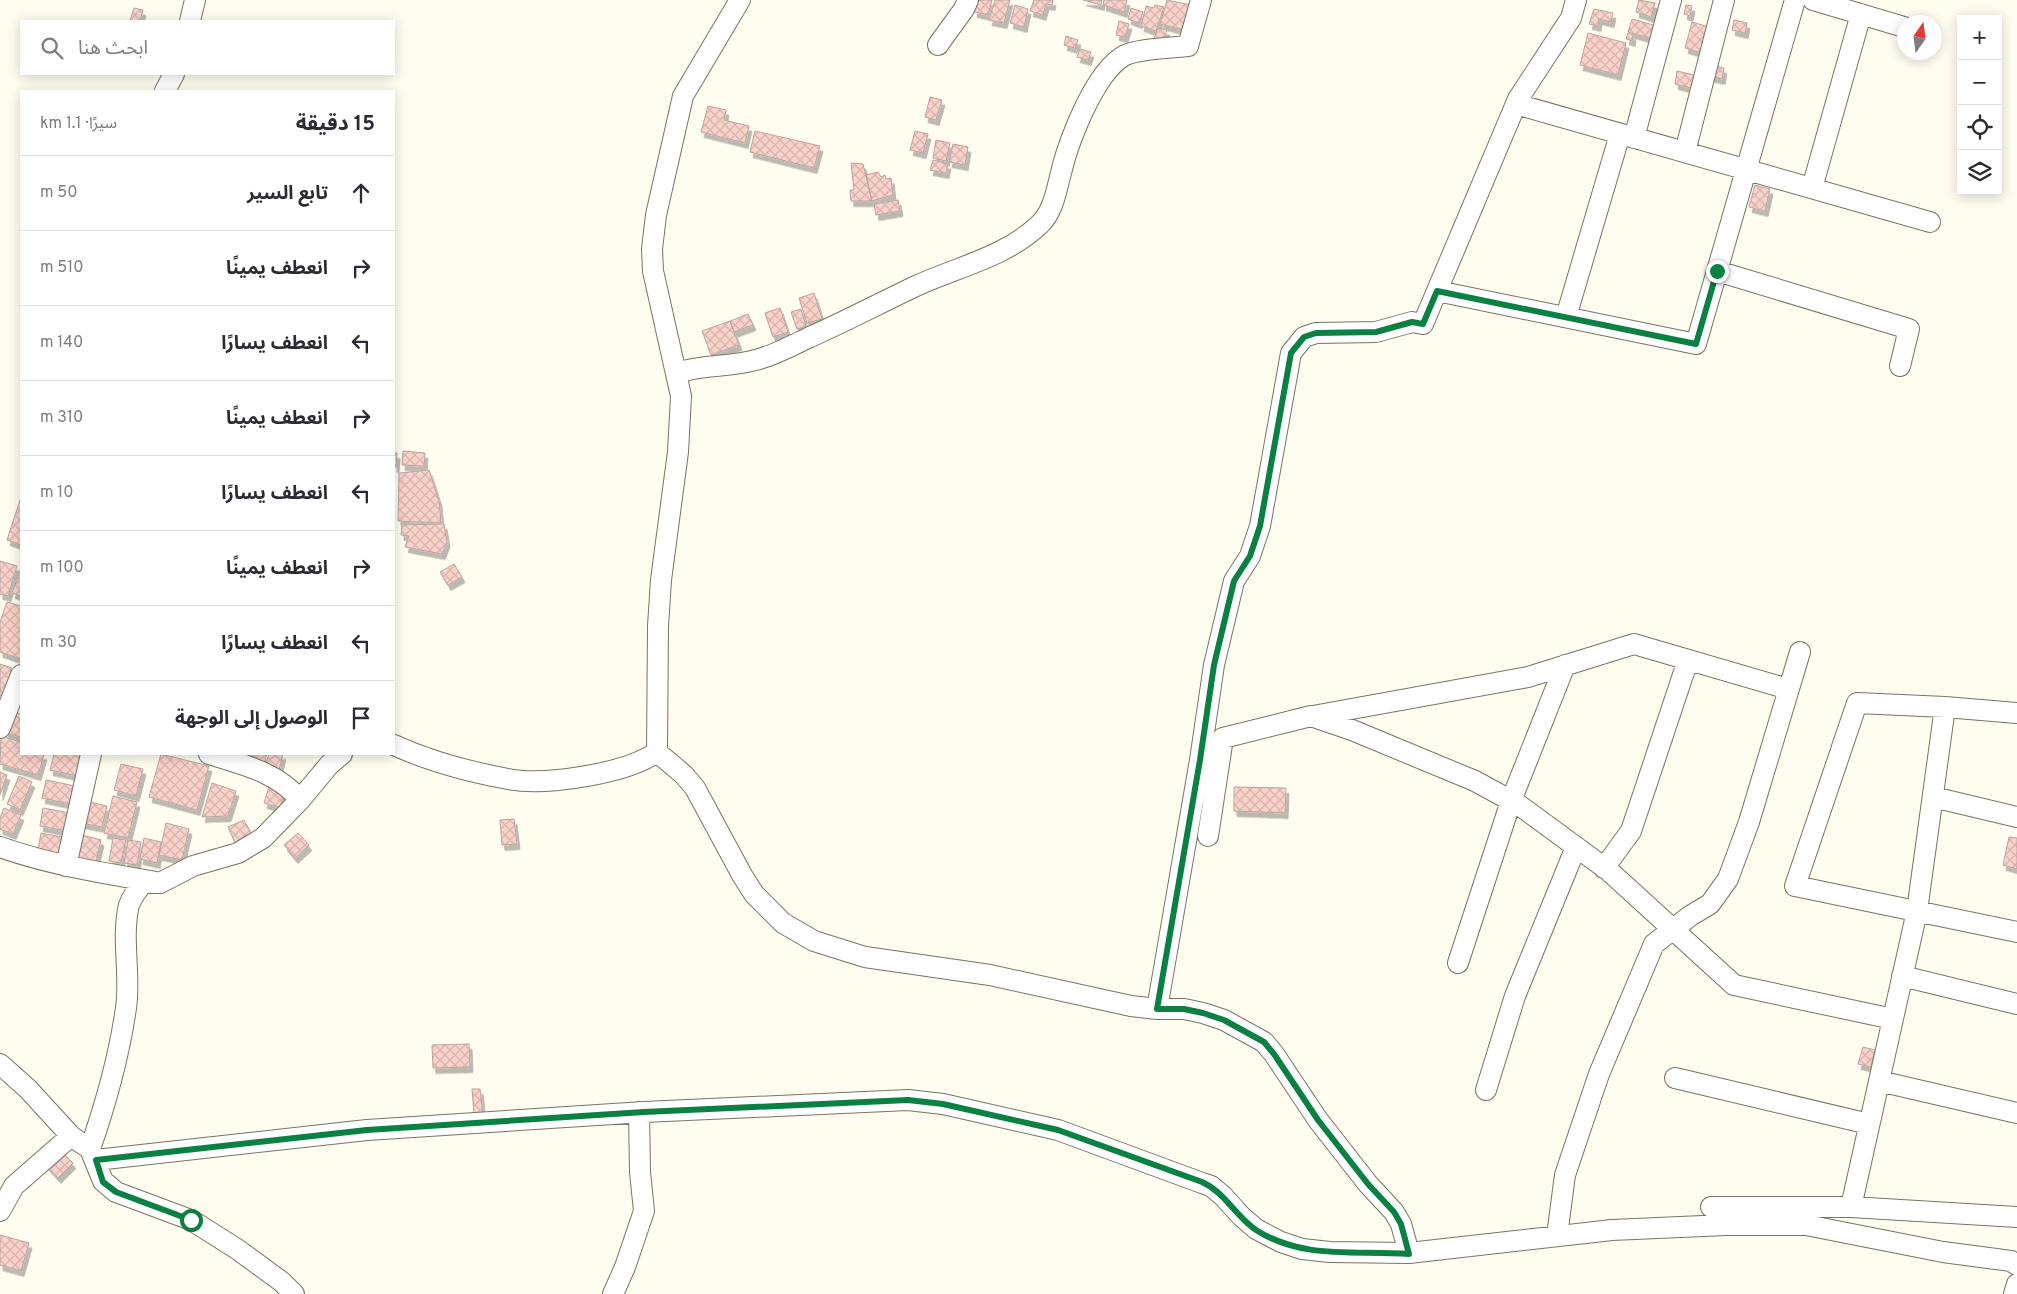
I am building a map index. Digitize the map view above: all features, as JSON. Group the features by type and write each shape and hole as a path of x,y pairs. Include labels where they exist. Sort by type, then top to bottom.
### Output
{"street":[{"path":"190,20 195,0"},
{"path":"657,752 658,626 678,452 681,396 653,271 652,249 656,215 683,96 740,0"},
{"path":"938,44 964,9 968,0"},
{"path":"677,372 693,367 748,362 789,347 916,286 972,264 1019,242 1046,218 1074,129 1098,81 1114,64 1130,53 1188,46 1201,0"},
{"path":"1157,1009 1200,760 1214,665 1234,581 1250,556 1260,526 1291,353 1304,337 1316,333 1376,332 1412,322 1423,324 1516,104 1571,18 1576,0"},
{"path":"1566,317 1671,0"},
{"path":"1685,152 1724,0"},
{"path":"1437,291 1696,344 1795,0"},
{"path":"1813,0 1897,25"},
{"path":"1812,188 1861,14"},
{"path":"166,90 173,75"},
{"path":"1516,104 1930,222"},
{"path":"1717,271 1909,329 1900,366"},
{"path":"1208,836 1223,738 1311,716 1528,677 1634,644 1788,689"},
{"path":"1557,1236 1565,1175 1599,1074 1654,944 1710,904 1728,878 1749,822 1800,652"},
{"path":"1604,868 1631,831 1688,660"},
{"path":"1458,963 1511,801 1566,665"},
{"path":"0,728 20,678"},
{"path":"2017,713 1945,707 1857,704 1796,886 2017,932"},
{"path":"1851,1207 1917,911 1945,707"},
{"path":"1311,716 1352,730 1466,778 1511,801 1604,868 1734,985 1893,1020"},
{"path":"395,745 431,759 509,780 556,779 598,774 646,760 657,752"},
{"path":"657,752 684,775 695,788 754,894 783,923 802,935 834,949 865,957 990,975 1131,1006 1157,1009 1184,1009 1203,1013 1224,1020 1264,1042 1318,1120 1368,1184 1394,1212 1401,1224 1409,1254"},
{"path":"66,866 90,755"},
{"path":"93,1155 116,1063 127,1006 127,922 130,904 143,883 160,883 193,866 248,848 263,838 300,800 329,765 341,755"},
{"path":"222,756 275,777 300,800"},
{"path":"1933,797 2017,817"},
{"path":"0,847 66,866 160,883"},
{"path":"1486,1090 1515,996 1576,847"},
{"path":"1902,976 2017,1004"},
{"path":"0,1064 28,1089 70,1136 93,1155 103,1182 116,1192 191,1220 282,1282 294,1294"},
{"path":"1675,1078 1869,1124"},
{"path":"1879,1081 2017,1113"},
{"path":"93,1155 367,1130 639,1112 908,1100 943,1104 1058,1130 1202,1182 1211,1186 1223,1196 1256,1229 1281,1242 1302,1249 1365,1254 1409,1254 1612,1230 1806,1224 1943,1252 2011,1261 2017,1265"},
{"path":"613,1294 625,1268 644,1211 640,1172 639,1112"},
{"path":"0,1211 14,1186 70,1136"},
{"path":"1711,1206 1851,1207 2017,1217"},
{"path":"2014,1294 2017,1284"}],"building":[{"path":"977,0 992,0 988,15 974,12"},
{"path":"995,0 1010,0 1004,23 989,20"},
{"path":"1034,0 1053,0 1052,5 1046,4 1043,15 1030,11"},
{"path":"1083,0 1102,0 1101,5"},
{"path":"1104,0 1127,0 1124,12 1103,5"},
{"path":"1167,0 1191,5 1183,30 1160,24"},
{"path":"1639,0 1655,3 1651,17 1636,12"},
{"path":"1015,5 1028,9 1024,27 1010,23"},
{"path":"1155,5 1164,7 1156,31 1141,26 1146,6 1154,8"},
{"path":"1686,5 1692,6 1690,16 1684,14"},
{"path":"134,8 143,10 140,20 130,20"},
{"path":"1131,8 1143,12 1139,23 1128,19"},
{"path":"1594,9 1613,13 1611,22 1599,19 1598,26 1589,24"},
{"path":"1632,19 1657,26 1653,39 1628,32"},
{"path":"1734,20 1747,23 1745,33 1732,30"},
{"path":"1119,21 1129,24 1125,37 1116,35"},
{"path":"1692,22 1709,27 1702,53 1685,48"},
{"path":"1158,28 1167,30 1163,41 1154,38"},
{"path":"1588,33 1626,43 1618,75 1580,65"},
{"path":"1628,33 1633,35 1632,41 1626,39"},
{"path":"1066,36 1078,40 1075,48 1064,45"},
{"path":"1080,49 1091,52 1088,60 1077,57"},
{"path":"1711,65 1724,68 1722,79 1708,76"},
{"path":"1677,71 1698,76 1695,89 1675,84"},
{"path":"930,97 942,100 936,120 925,117"},
{"path":"708,106 726,110 724,120 749,126 745,143 701,132"},
{"path":"755,131 820,146 814,168 750,152"},
{"path":"915,131 928,134 923,153 910,150"},
{"path":"936,140 950,143 946,161 933,158"},
{"path":"953,144 968,147 965,165 949,162"},
{"path":"933,160 948,164 946,173 930,170"},
{"path":"851,163 863,164 872,201 851,201 850,190 854,190"},
{"path":"878,172 881,177 885,175 886,179 891,178 893,195 872,201 866,175"},
{"path":"1755,185 1770,189 1765,211 1749,207"},
{"path":"898,200 900,211 876,215 874,204"},
{"path":"814,293 822,319 807,323 799,298"},
{"path":"780,308 788,332 773,337 765,313"},
{"path":"801,309 806,326 797,329 791,312"},
{"path":"748,314 753,325 734,332 730,321"},
{"path":"730,321 739,345 711,355 702,331"},
{"path":"403,451 425,453 424,466 402,465"},
{"path":"395,453 397,453 396,467"},
{"path":"429,470 439,501 441,523 398,521 399,473"},
{"path":"20,500 20,545 7,540"},
{"path":"444,524 447,542 442,554 405,547 409,536 401,535 402,525"},
{"path":"0,561 17,566 8,596 0,594"},
{"path":"454,564 462,577 448,585 440,572"},
{"path":"20,572 20,596 12,593"},
{"path":"7,602 20,606 20,659 0,652 0,622"},
{"path":"0,664 12,668 3,697 0,696"},
{"path":"10,711 20,714 20,737 5,733"},
{"path":"1,736 20,742 20,755 44,755 38,775 0,764"},
{"path":"54,755 84,755 78,776 50,770"},
{"path":"161,755 209,766 197,810 149,797"},
{"path":"252,755 267,755 263,766 250,763"},
{"path":"269,755 283,755 279,770 265,766"},
{"path":"121,764 143,769 136,796 114,790"},
{"path":"0,772 7,775 0,795"},
{"path":"19,776 32,782 20,810 7,804"},
{"path":"46,780 75,786 71,804 42,798"},
{"path":"212,783 236,791 228,816 202,817"},
{"path":"270,783 286,787 280,808 264,803"},
{"path":"1234,787 1286,788 1285,813 1234,811"},
{"path":"113,796 137,802 128,838 104,833"},
{"path":"86,801 107,806 102,827 81,823"},
{"path":"4,808 21,815 13,834 0,829 0,818"},
{"path":"43,808 70,813 66,831 40,826"},
{"path":"514,819 517,844 502,845 500,820"},
{"path":"244,820 252,835 235,843 228,827"},
{"path":"166,823 189,829 182,860 159,855"},
{"path":"41,833 67,838 64,855 38,850"},
{"path":"298,833 309,845 295,858 284,845"},
{"path":"78,834 101,840 96,862 72,856"},
{"path":"2009,837 2017,838 2017,869 2003,865"},
{"path":"113,838 126,840 121,863 109,861"},
{"path":"144,838 161,842 157,863 140,859"},
{"path":"128,840 141,842 137,865 124,863"},
{"path":"469,1044 470,1067 433,1068 432,1045"},
{"path":"1863,1047 1875,1050 1871,1067 1858,1064"},
{"path":"472,1089 480,1089 483,1115 474,1115"},
{"path":"61,1151 73,1163 58,1178 46,1165"},
{"path":"0,1235 29,1243 21,1271 0,1265"}],"route":[{"path":"191,1220 116,1192 103,1182 96,1160 367,1130 644,1112 908,1100 943,1104 1058,1130 1202,1182 1211,1186 1223,1196 1256,1229 1281,1242 1302,1249 1365,1254 1394,1252 1409,1254 1401,1224 1394,1212 1368,1184 1318,1120 1264,1042 1224,1020 1203,1013 1184,1009 1157,1009 1200,760 1214,665 1234,581 1250,556 1260,526 1270,479 1291,353 1304,337 1316,333 1353,334 1376,332 1412,322 1423,324 1437,291 1696,344 1717,271"}]}
